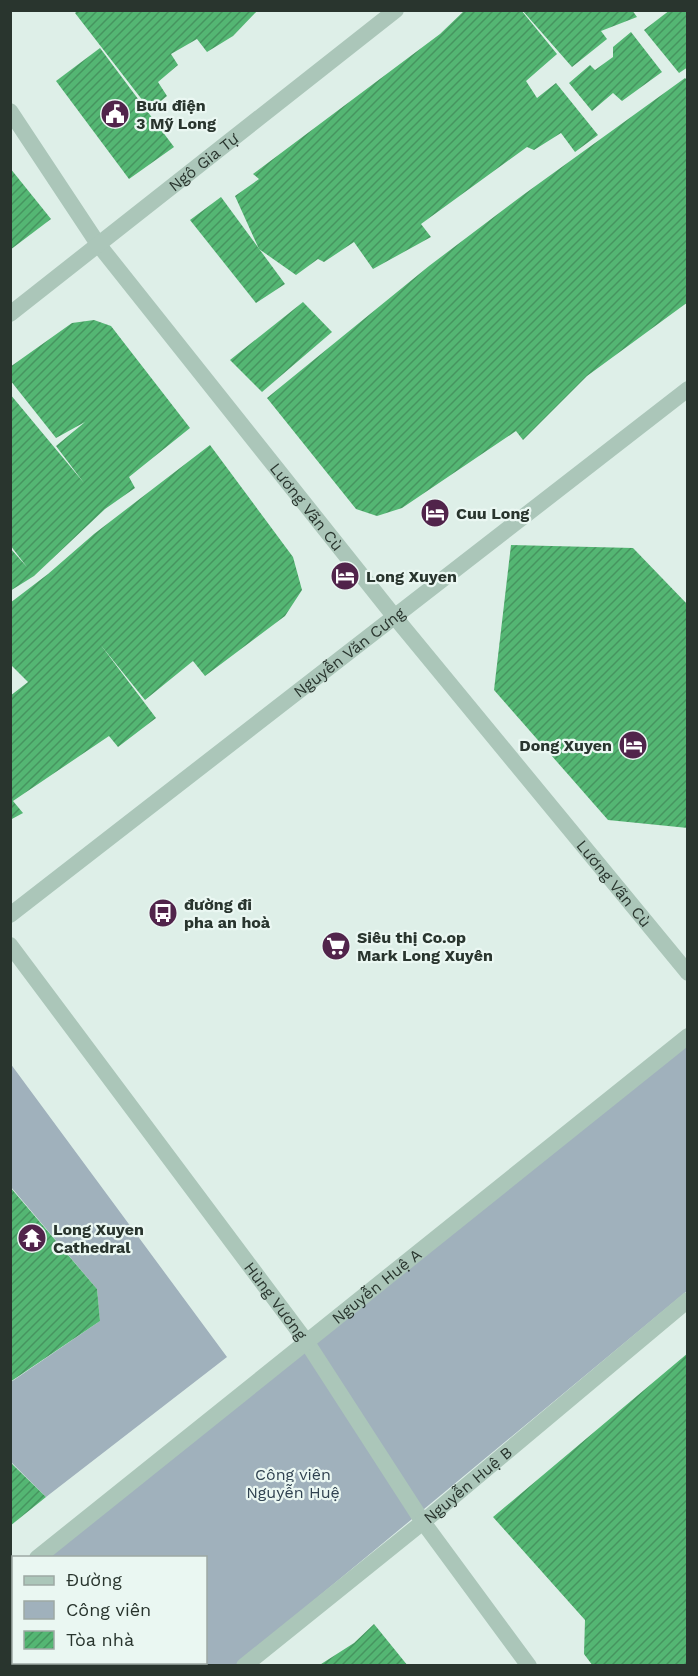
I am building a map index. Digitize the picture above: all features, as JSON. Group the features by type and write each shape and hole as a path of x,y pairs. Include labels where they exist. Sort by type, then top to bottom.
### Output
{"street":[{"name":"Ngô Gia Tự","path":"10,314 396,10"},
{"name":"Lương Vãn Cù","path":"10,111 98,244 394,616 687,973"},
{"name":"Nguyễn Văn Cưng","path":"10,915 687,389"},
{"name":"Hùng Vương","path":"10,945 306,1341 423,1522 529,1665"},
{"name":"Nguyễn Huệ A","path":"38,1556 687,1036"},
{"name":"Nguyễn Huệ B","path":"244,1665 423,1522 687,1300"}],"green space":[{"name":"Công viên Nguyễn Huệ","path":"687,1030 687,1291 236,1665 11,1666 10,1578 12,1576 12,1664 207,1664 207,1556 37,1556"},
{"path":"10,1063 227,1357 46,1497 11,1462 11,1382 100,1321 97,1289 11,1187"}],"building":[{"path":"78,10 258,10 233,36 207,52 197,39 171,54 178,65 158,82 167,96 150,110 75,13"},
{"path":"465,10 521,10 557,54 526,81 537,98 556,83 598,135 575,152 561,133 534,150 527,147 421,224 431,237 373,269 354,242 324,262 318,259 296,275 259,249 235,196 259,179 253,174 440,34"},
{"path":"522,10 632,10 637,17 601,31 607,39 572,67"},
{"path":"670,10 688,10 688,67 679,73 644,30"},
{"path":"631,32 662,72 622,101 613,93 592,111 569,83 590,65 595,70 613,57 613,47"},
{"name":"Bưu điện 3 Mỹ Long","path":"100,48 174,147 129,179 56,81"},
{"path":"685,78 688,81 688,302 587,376 523,440 516,431 402,508 377,516 356,509 267,398 429,266"},
{"path":"10,168 51,219 10,250"},
{"path":"221,197 285,284 256,303 190,220"},
{"path":"303,302 332,332 262,392 230,360"},
{"path":"94,320 111,326 190,428 129,477 135,488 105,509 34,576 10,591 10,548 27,567 10,545 10,394 84,483 56,446 85,422 56,438 10,380 10,367 72,323"},
{"path":"210,445 293,557 302,590 285,616 205,676 193,661 145,700 100,644 156,718 118,747 109,736 13,801 23,813 10,820 10,696 28,682 10,664 10,603 94,534"},
{"path":"511,545 633,548 688,605 688,828 608,820 494,690"},
{"name":"Long Xuyen Cathedral","path":"10,1187 97,1289 100,1321 10,1382"},
{"path":"688,1353 688,1666 593,1666 584,1654 585,1620 493,1517"},
{"path":"10,1462 46,1497 10,1526"},
{"path":"374,1624 408,1666 318,1666 354,1643"}],"place":[{"name":"Bưu điện 3 Mỹ Long","path":"115,114"},
{"name":"Cuu Long","path":"435,513"},
{"name":"Long Xuyen","path":"345,576"},
{"name":"Dong Xuyen","path":"633,745"},
{"name":"đường đi pha an hoà","path":"163,913"},
{"name":"Siêu thị Co.op Mark Long Xuyên","path":"336,946"},
{"name":"Long Xuyen Cathedral","path":"32,1238"}]}
